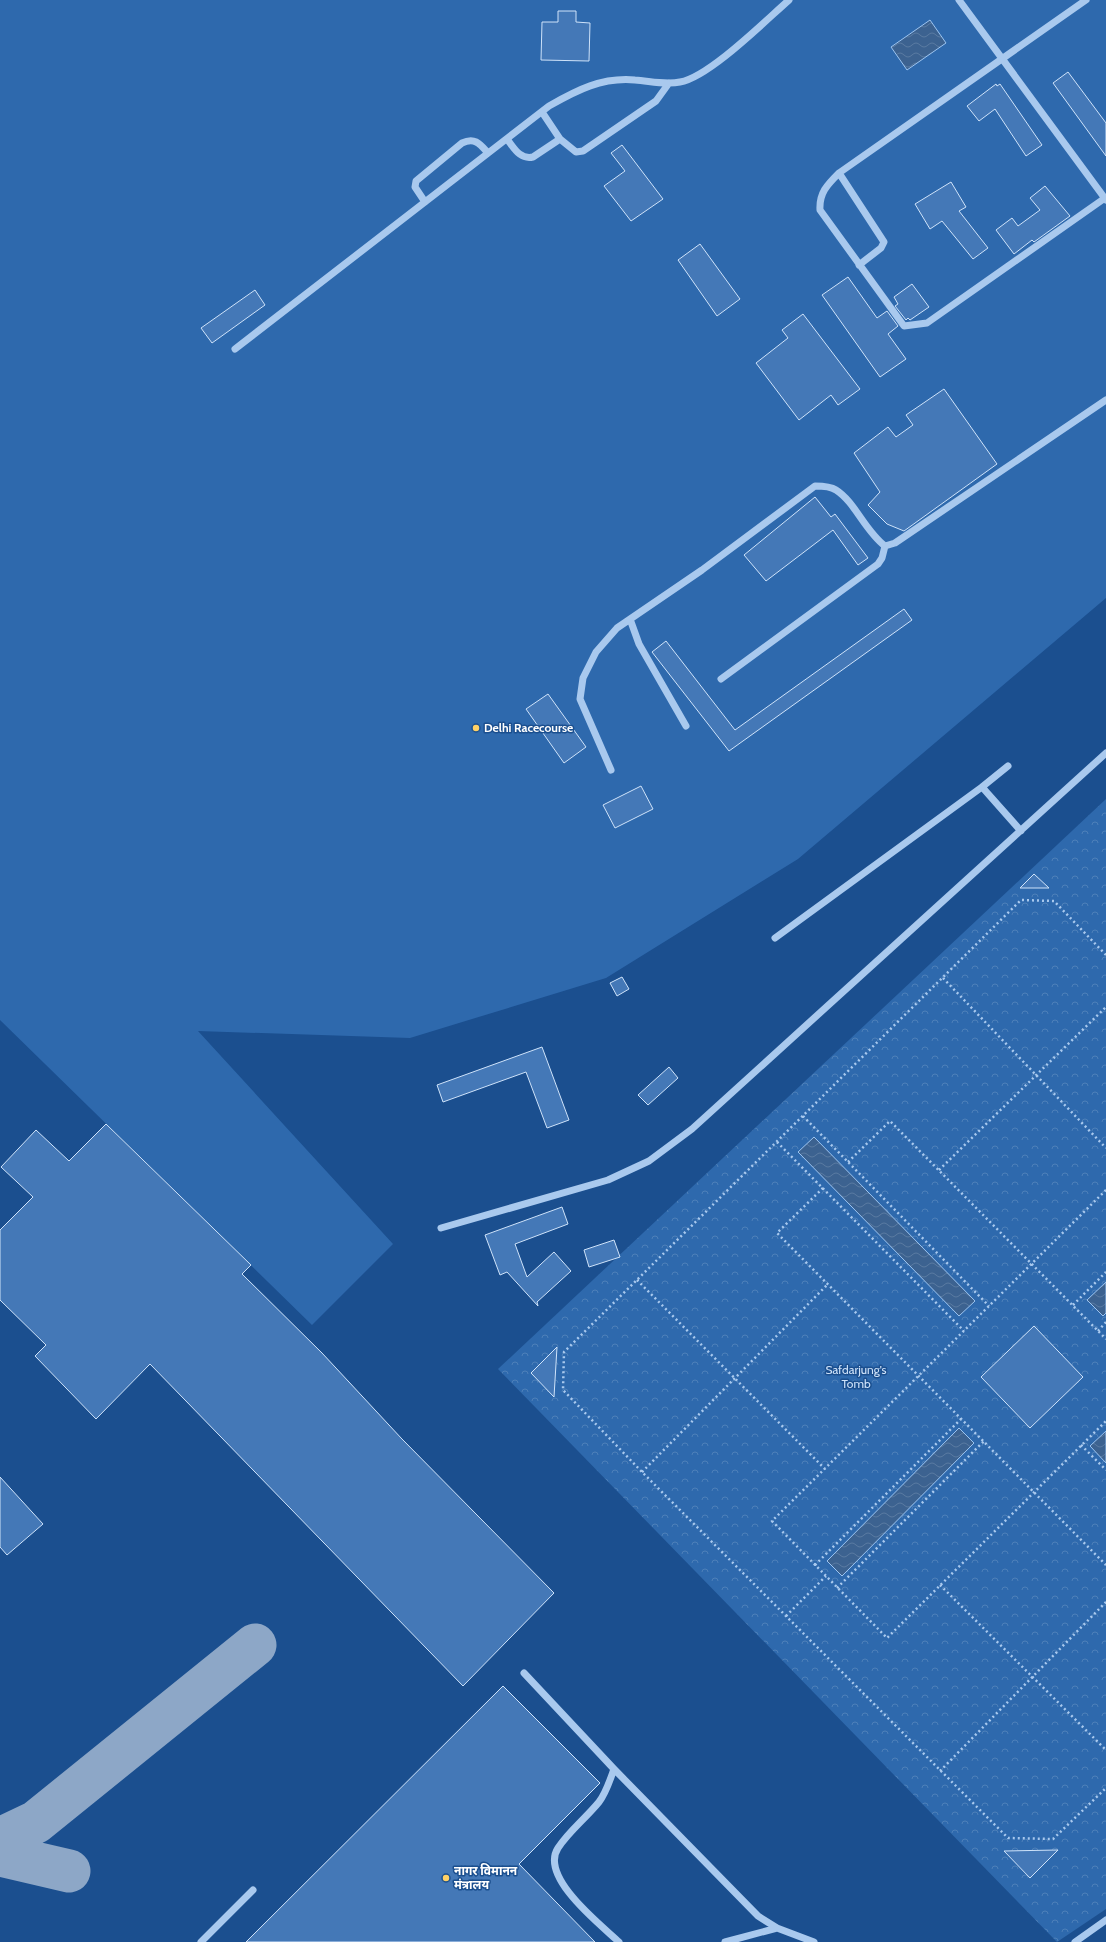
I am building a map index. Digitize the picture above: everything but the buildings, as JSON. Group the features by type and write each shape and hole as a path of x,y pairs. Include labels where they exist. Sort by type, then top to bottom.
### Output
{"street":[{"path":"235,349 542,112 579,89 608,80 633,80 669,83 681,82 702,73 789,0"},
{"path":"959,0 1002,57 1105,199 927,323 904,326 820,210 819,200 824,191 839,173 1002,57 1086,0"},
{"path":"542,112 560,139 576,152 582,151 656,101 669,83"},
{"path":"507,139 520,156 528,158 533,157 560,139"},
{"path":"425,202 415,187 416,181 462,143 470,140 476,140 488,154"},
{"path":"839,173 884,242 881,248 859,265"},
{"path":"885,546 895,543 1106,400"},
{"path":"611,770 580,699 583,678 596,652 617,628 702,570 815,486 836,489 846,499 874,538 885,546"},
{"path":"721,679 878,564 882,558 885,546"},
{"path":"630,619 639,644 686,726"},
{"path":"441,1228 608,1180 649,1161 692,1129 1106,753"},
{"path":"775,938 982,787 1008,766"},
{"path":"982,787 1020,831"},
{"path":"524,1673 614,1769 758,1916 777,1928 814,1942"},
{"path":"614,1769 599,1802 558,1848 554,1864 572,1898 619,1942"},
{"path":"201,1942 254,1890"},
{"path":"1075,1942 1106,1920"},
{"path":"725,1942 777,1928"}],"path":[{"path":"1106,955 1054,901 1021,900 564,1352 563,1390 642,1472 1008,1838 1054,1839 1106,1788"},
{"path":"943,978 1106,1148"},
{"path":"939,1170 1106,1007"},
{"path":"803,1116 989,1306"},
{"path":"848,1162 890,1121 1106,1339"},
{"path":"777,1142 964,1331"},
{"path":"823,1188 777,1233 1106,1565"},
{"path":"1106,1190 772,1521 887,1638 1106,1422"},
{"path":"1073,1305 1106,1272"},
{"path":"637,1280 825,1469"},
{"path":"642,1472 828,1284"},
{"path":"1098,1331 1106,1322"},
{"path":"815,1565 962,1419"},
{"path":"837,1588 984,1441"},
{"path":"1081,1445 1106,1470"},
{"path":"786,1616 826,1576"},
{"path":"940,1585 1106,1750"},
{"path":"940,1771 1106,1602"}],"green space":[{"name":"Delhi Racecourse","path":"0,0 1106,0 1106,598 798,859 606,978 410,1038 198,1031 393,1244 312,1325 0,1020"},
{"name":"Safdarjung's Tomb","path":"1106,799 1106,1909 1057,1942 498,1369"}],"water":[{"path":"930,20 946,43 907,70 891,47"},
{"path":"814,1137 975,1301 959,1316 798,1152"},
{"path":"1106,1282 1106,1313 1103,1316 1087,1300"},
{"path":"959,1428 974,1443 842,1576 827,1561"},
{"path":"1106,1431 1106,1463 1090,1446"}],"taxiway":[{"path":"0,1839 36,1822 255,1645"},
{"path":"0,1855 69,1871"}],"place":[{"name":"Delhi Racecourse","path":"476,728"},
{"name":"नागर विमानन मंत्रालय","path":"446,1878"}]}
